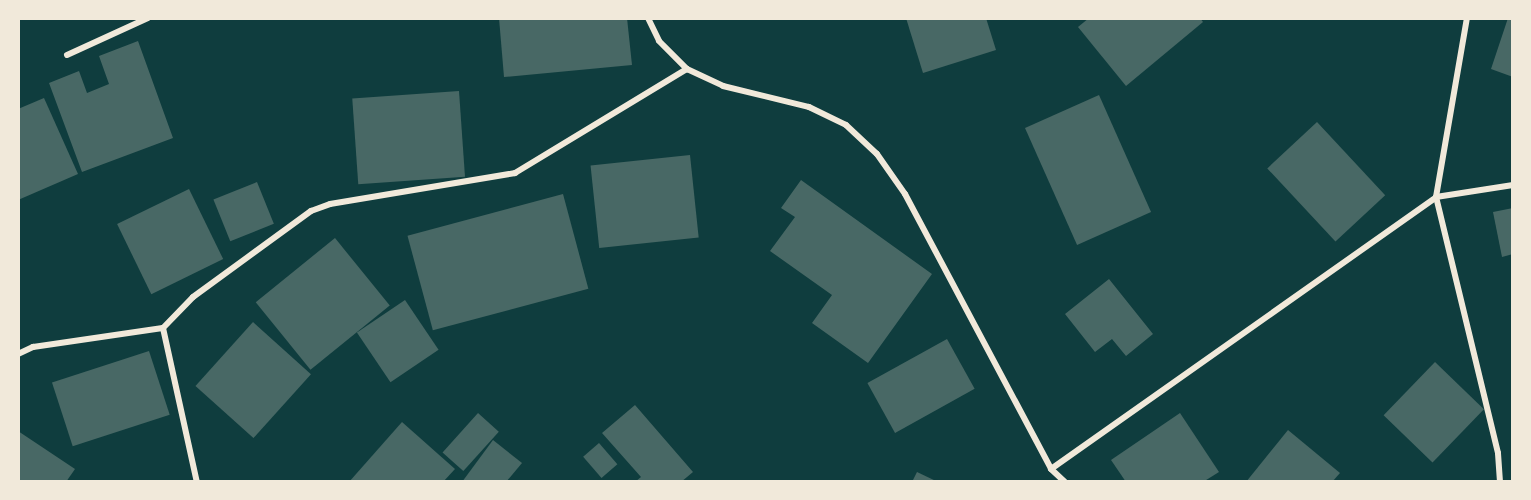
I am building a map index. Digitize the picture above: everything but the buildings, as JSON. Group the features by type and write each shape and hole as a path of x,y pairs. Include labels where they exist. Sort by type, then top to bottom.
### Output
{"street":[{"path":"67,55 148,18"},
{"path":"648,18 659,41 687,69 723,86 809,107 846,125 877,154 905,194 1051,469 1065,482"},
{"path":"1467,18 1436,197 1498,453 1500,482"},
{"path":"18,354 33,347 163,327 193,297 311,211 330,204 515,173 687,69"},
{"path":"1051,469 1436,197 1513,185"},
{"path":"163,327 197,482"}]}
